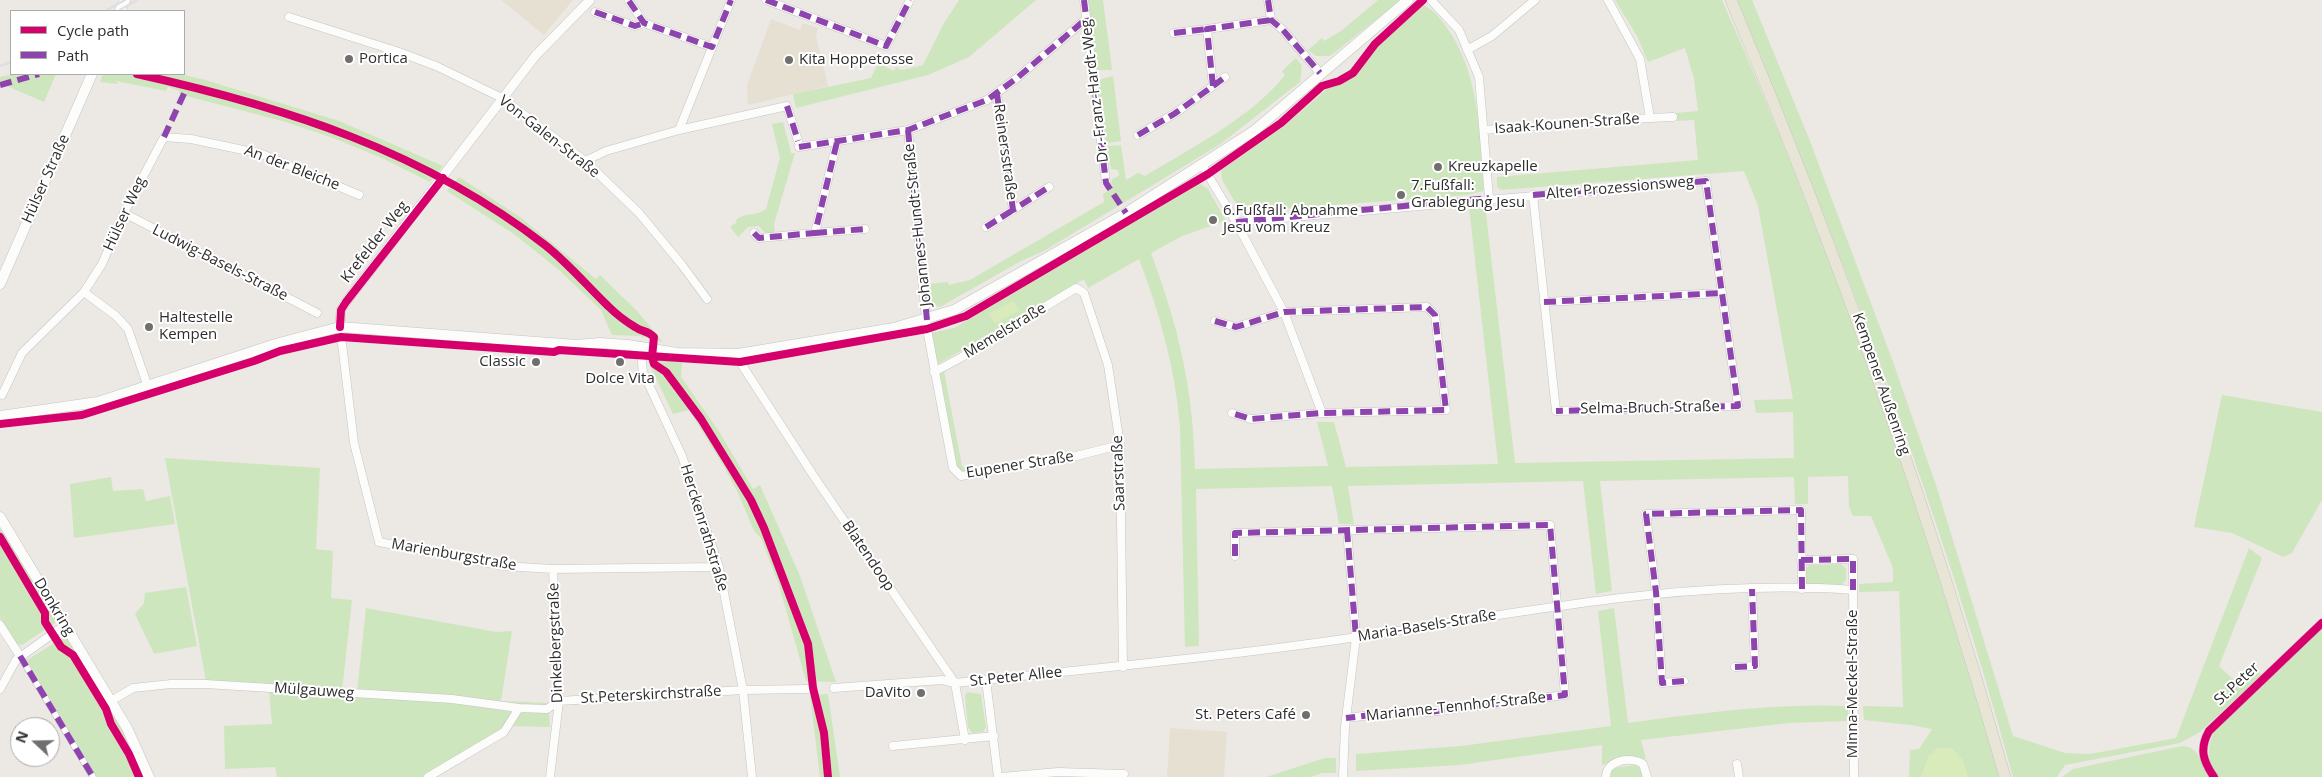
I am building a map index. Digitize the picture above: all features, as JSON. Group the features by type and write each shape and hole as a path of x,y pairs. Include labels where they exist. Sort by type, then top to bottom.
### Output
{"main road":[{"path":"0,416 90,404 148,387 279,343 340,327 576,345 600,343 640,346 677,353 738,354 774,346 850,337 927,320 959,307 1126,212 1254,132 1320,73 1408,0"},
{"name":"Kempener Außenring","path":"1731,0 1792,147 1871,356 1949,589 2005,777"},
{"name":"Hülser Straße","path":"0,284 92,75"},
{"name":"Donkring","path":"0,517 111,701 135,743 150,777"}],"street":[{"name":"Krefelder Weg","path":"340,327 342,310 346,302 502,98 536,56 590,0"},
{"path":"679,130 731,0"},
{"path":"766,0 886,46 910,0"},
{"name":"Dr.-Franz-Hardt-Weg","path":"1084,0 1106,183"},
{"path":"1268,0 1271,20 1283,30 1320,73"},
{"name":"Isaak-Kounen-Straße","path":"1431,0 1459,30 1479,77 1490,198"},
{"path":"1467,50 1492,36 1535,0"},
{"name":"Isaak-Kounen-Straße","path":"1608,0 1640,58 1650,118"},
{"path":"629,1 644,23 712,47"},
{"path":"595,12 635,26 644,23"},
{"name":"Von-Galen-Straße","path":"289,17 427,63 502,98 585,162 640,213 707,299"},
{"path":"585,162 606,151 679,130 787,106 798,144 837,142 908,130 987,100 1086,19"},
{"path":"1174,33 1271,20"},
{"path":"1206,29 1213,86"},
{"path":"1138,135 1174,114 1226,76"},
{"name":"Reinersstraße","path":"996,94 1013,210"},
{"name":"Isaak-Kounen-Straße","path":"1484,130 1673,116"},
{"name":"Johannes-Hundt-Straße","path":"908,130 927,320"},
{"name":"An der Bleiche","path":"164,137 191,139 262,154 359,195"},
{"name":"Hülser Weg","path":"2,395 22,353 84,292 102,264 124,213 164,137"},
{"path":"816,233 837,142"},
{"path":"1202,165 1236,222 1284,312 1322,413"},
{"name":"Alter Prozessionsweg","path":"1236,222 1490,198 1706,181"},
{"name":"Selma-Bruch-Straße","path":"1533,195 1556,411 1738,406 1706,181"},
{"name":"Reinersstraße","path":"986,227 1049,188"},
{"name":"Ludwig-Basels-Straße","path":"124,213 317,313"},
{"path":"754,233 759,238 770,238 865,229"},
{"name":"Memelstraße","path":"934,372 1076,288"},
{"name":"Saarstraße","path":"1076,288 1084,293 1108,366 1120,445 1124,667"},
{"path":"84,292 116,316 128,329 148,387"},
{"path":"1544,302 1722,293"},
{"path":"1215,321 1236,327 1284,312 1427,307 1436,315 1446,410 1322,413 1251,419 1232,413"},
{"name":"Eupener Straße","path":"927,320 934,372 953,468 961,476 1068,458 1120,445"},
{"name":"Marienburgstraße","path":"340,327 354,444 379,542 504,566 553,569 719,567"},
{"name":"Herckenrathstraße","path":"640,346 643,372 682,456 719,567 743,690 752,777"},
{"name":"Blatendoop","path":"738,354 740,362 815,478 955,683 965,740"},
{"path":"1684,681 1662,682 1656,592 1646,514 1801,510 1802,589"},
{"path":"1235,556 1235,533 1550,525 1557,606"},
{"path":"1343,777 1346,718 1356,637 1347,530"},
{"path":"1801,560 1853,559 1853,590"},
{"name":"Dinkelbergstraße","path":"550,777 559,700 553,569"},
{"path":"1735,667 1755,666 1752,589"},
{"name":"Maria-Basels-Straße","path":"1197,659 1656,592 1752,589 1853,590"},
{"name":"Minna-Meckel-Straße","path":"1853,590 1854,777"},
{"name":"Marianne-Tennhof-Straße","path":"1346,718 1405,711 1430,712 1565,695 1557,606"},
{"name":"St.Peter","path":"2214,777 2203,762 2203,741 2209,731 2322,623"},
{"path":"0,625 93,777"},
{"path":"0,689 10,667 20,656 65,625"},
{"name":"St.Peter Allee","path":"834,688 942,680 955,683 1197,659"},
{"path":"986,680 999,777 1058,772 1124,774"},
{"name":"Mülgauweg","path":"111,701 133,688 171,684 205,684 452,699 519,708"},
{"path":"743,690 808,689"},
{"name":"St.Peterskirchstraße","path":"519,708 547,709 559,700 743,690"},
{"path":"428,777 504,732 519,708"},
{"path":"893,746 994,736"},
{"path":"1606,777 1606,770 1610,765 1618,762 1636,761 1644,764 1647,777"},
{"path":"1738,764 1739,777"}],"shaded area":[{"path":"501,0 573,0 544,35"},
{"name":"Kita Hoppetosse","path":"771,19 800,30 803,23 818,28 816,36 828,86 748,105 747,85"},
{"path":"1170,728 1227,732 1224,777 1167,777"}],"green space":[{"path":"959,0 1036,0 969,57 928,75 796,108 793,94 871,78 878,63 894,71 896,67 902,70 923,65 944,23"},
{"path":"1088,0 1103,0 1112,70 1097,70"},
{"path":"1378,0 1401,0 1330,56 1316,56 1308,50 1322,38 1324,41 1341,31"},
{"path":"1615,0 1722,0 1802,190 1874,384 1940,579 2000,777 1909,777 1910,750 1919,749 1932,729 1864,720 1863,706 1903,707 1899,591 1859,592 1859,584 1893,582 1893,568 1871,516 1853,516 1849,507 1848,476 1808,477 1808,504 1795,504 1794,477 1600,481 1612,591 1596,594 1583,481 1348,486 1354,524 1339,524 1332,486 1196,489 1199,646 1185,647 1178,405 1166,342 1154,300 1139,259 1088,288 1084,279 938,364 931,333 954,328 1199,183 1208,189 1225,221 1182,236 1151,253 1177,333 1183,359 1191,411 1195,469 1328,466 1317,422 1334,422 1346,467 1498,464 1469,207 1485,205 1515,463 1794,458 1793,412 1756,413 1754,400 1793,399 1758,206 1744,171 1501,190 1497,187 1497,177 1698,160 1694,120 1676,121 1676,113 1698,111 1694,79 1685,48 1648,62 1637,36"},
{"path":"1737,0 1752,0 1808,136 1892,359 1937,488 2013,736 2065,753 2090,754 2176,738 2249,548 2262,558 2219,666 2237,683 2254,667 2262,675 2200,732 2180,743 2065,765 2057,777 2013,777 1985,678 1922,481 1851,287"},
{"path":"1423,5 1433,11 1445,25 1457,44 1466,64 1472,84 1479,126 1484,191 1467,195 1241,212 1222,180 1221,170 1283,127"},
{"path":"1296,58 1302,66 1300,82 1219,145 1044,251 1021,261 940,307 933,305 928,284 948,282 949,285 970,280 1104,202 1103,194 1111,189 1112,179 1119,176 1118,170 1111,169 1106,148 1108,146 1121,145 1126,180 1138,173 1145,176 1239,118 1272,90 1285,75 1282,71"},
{"path":"10,75 56,75 44,102 0,83 0,77"},
{"path":"103,75 184,75 202,79 339,121 443,166 430,182 382,158 333,138 286,122 179,94 180,91 168,87 166,91 116,81 118,84 100,82"},
{"path":"1113,76 1121,141 1108,143 1106,141 1098,80"},
{"path":"783,122 791,153 795,153 774,224 775,234 767,235 759,226 748,227 738,237 730,227 737,222 736,220 766,209 780,158 772,124"},
{"path":"459,177 520,217 596,279 600,275 637,311 663,342 640,336 612,335 601,310 559,270 514,234 447,191"},
{"path":"1013,301 1019,310 995,324 989,314"},
{"path":"647,359 682,362 681,377 720,433 753,489 760,485 800,576 836,682 806,681 779,585 761,538 754,531 738,493 723,465 689,410 673,414"},
{"path":"944,371 962,466 969,471 963,472 957,466 940,374"},
{"path":"2222,395 2322,412 2322,500 2292,553 2283,557 2232,533 2194,527"},
{"path":"165,458 320,468 316,549 333,551 331,598 352,600 342,691 206,681"},
{"path":"111,477 113,491 143,489 146,501 170,496 175,524 74,538 70,484"},
{"path":"0,528 56,617 55,623 22,645 17,644 0,618"},
{"path":"1841,564 1846,569 1846,580 1841,585 1810,586 1805,581 1805,570 1809,565"},
{"path":"186,587 197,646 154,654 135,614 144,603 145,593"},
{"path":"366,608 496,632 512,631 501,701 550,703 549,707 501,705 357,692"},
{"path":"1614,608 1628,723 1765,707 1820,705 1848,706 1848,721 1789,723 1641,740 1646,759 1624,759 1602,765 1602,745 1460,765 1356,771 1356,754 1461,746 1611,726 1598,611"},
{"path":"2322,629 2322,777 2217,777 2210,763 2209,750 2212,736 2219,722"},
{"path":"67,637 118,720 145,777 97,777 27,660"},
{"path":"269,690 451,702 513,712 504,730 424,777 277,777 275,767 225,769 224,726 272,724"},
{"path":"967,692 981,694 986,727 983,732 972,733 968,727 965,696"},
{"path":"828,694 840,777 820,777 810,695"},
{"path":"521,711 549,712 550,727 511,726"},
{"path":"2182,746 2193,749 2197,753 2209,777 2062,777 2073,769"},
{"path":"1938,748 1952,748 1963,760 1968,777 1921,777 1928,756"},
{"path":"1325,758 1336,758 1336,773 1322,773 1310,777 1266,777"},
{"path":"1635,765 1639,767 1644,777 1609,777 1613,768"}],"railway":[{"path":"107,10 125,0"},
{"path":"120,10 137,0"},
{"path":"0,66 10,62"}],"marked path":[{"path":"629,1 644,23 712,47 731,0"},
{"path":"766,0 886,46 910,0"},
{"path":"1084,0 1106,183 1126,213"},
{"path":"1268,0 1271,20 1283,30 1320,73"},
{"path":"595,12 635,26 644,23"},
{"path":"799,147 908,130 987,100 1017,78 1086,19"},
{"path":"1138,135 1174,114 1213,86 1207,29 1271,20"},
{"path":"1174,33 1207,29"},
{"path":"0,85 35,75"},
{"path":"1213,86 1225,77"},
{"path":"164,137 188,85"},
{"path":"997,94 1013,210 1049,187"},
{"path":"787,106 798,141"},
{"path":"908,130 927,320"},
{"path":"754,233 759,238 815,233 837,142"},
{"path":"1533,195 1706,181 1738,406 1556,411"},
{"path":"1236,222 1489,198"},
{"path":"986,227 1013,210"},
{"path":"815,233 865,229"},
{"path":"1544,302 1722,293"},
{"path":"1215,321 1236,327 1284,312 1427,307 1435,315 1446,410 1322,413 1251,419 1232,413"},
{"path":"1684,681 1662,683 1656,592 1646,514 1801,510 1802,589"},
{"path":"1235,556 1235,533 1550,525 1565,695 1430,712 1405,711 1346,718"},
{"path":"1347,530 1356,637"},
{"path":"1801,560 1853,559 1853,590"},
{"path":"1735,667 1755,666 1752,589"},
{"path":"20,656 93,777"}],"cycle path":[{"path":"0,424 82,415 254,361 280,351 341,337 554,352 559,350 740,362 927,329 966,316 1208,174 1281,123 1322,86 1339,81 1353,73 1375,44 1423,0"},
{"path":"141,75 246,101 299,118 402,158 451,183 499,212 545,245 617,315 654,337 652,357 654,364 666,372 701,419 751,500 764,528 808,644 813,688 824,733 828,777"},
{"path":"340,327 341,310 346,302 443,178"},
{"path":"0,537 45,613 45,622 61,647 73,655 106,709 111,724 129,754 139,777"},
{"path":"2214,777 2207,766 2203,749 2209,731 2322,623"}],"place":[{"name":"Portica","path":"349,59"},
{"name":"Kita Hoppetosse","path":"789,60"},
{"name":"Kreuzkapelle","path":"1438,167"},
{"name":"7.Fußfall: Grablegung Jesu","path":"1401,195"},
{"name":"6.Fußfall: Abnahme Jesu vom Kreuz","path":"1213,220"},
{"name":"Haltestelle Kempen","path":"149,327"},
{"name":"Classic","path":"536,362"},
{"name":"Dolce Vita","path":"620,362"},
{"name":"DaVito","path":"921,693"},
{"name":"St. Peters Café","path":"1306,715"}]}
